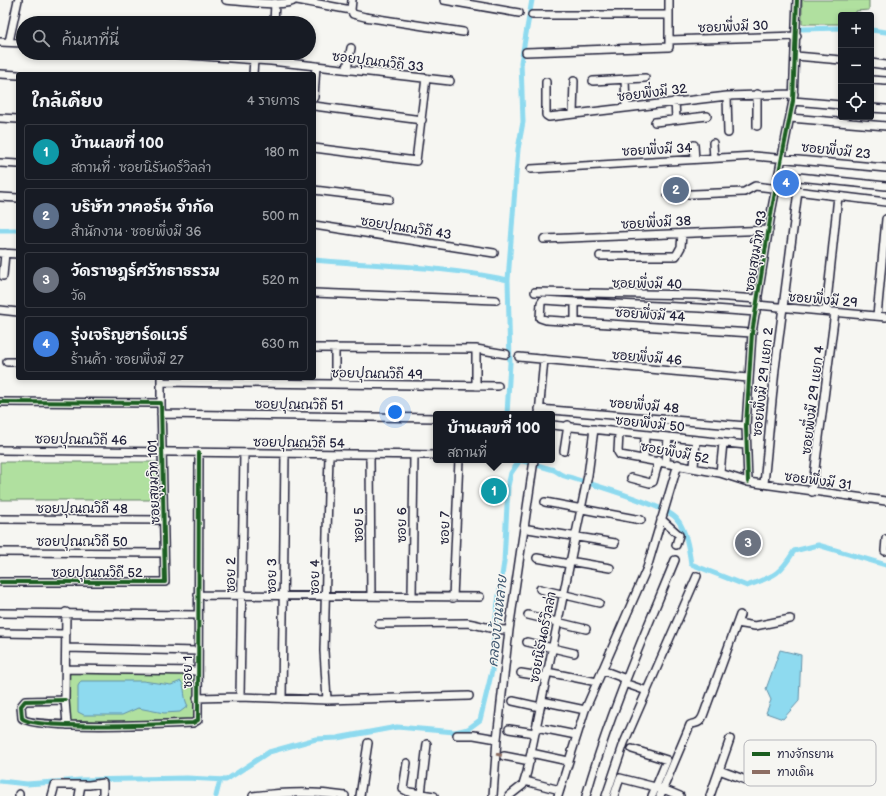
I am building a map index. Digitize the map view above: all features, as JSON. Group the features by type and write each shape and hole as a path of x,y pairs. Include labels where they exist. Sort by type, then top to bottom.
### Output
{"street":[{"path":"9,42 18,0"},
{"path":"226,0 275,3 291,3 296,0 351,10 353,14 365,17 463,32"},
{"path":"351,10 352,0"},
{"path":"444,0 518,13"},
{"path":"526,52 670,46 669,0"},
{"name":"ซอยสุขุมวิท 93","path":"748,482 746,426 752,333 776,188 783,158 793,98 796,56 797,0"},
{"path":"274,16 275,3"},
{"path":"532,15 669,15"},
{"name":"ซอยพึ่งมี 30","path":"669,40 796,36"},
{"path":"0,42 16,42"},
{"path":"347,69 351,48"},
{"path":"796,56 838,60"},
{"path":"253,72 254,60"},
{"name":"ซอยปุณณวิถี 33","path":"254,60 450,81"},
{"path":"874,63 886,65"},
{"path":"316,66 316,72"},
{"path":"0,74 16,75"},
{"path":"316,148 416,161 426,78"},
{"path":"593,81 644,78"},
{"path":"625,79 626,107"},
{"path":"574,80 574,114"},
{"path":"874,80 886,81"},
{"name":"ซอยพึ่งมี 32","path":"546,82 547,116 675,101 757,94 838,105"},
{"path":"757,94 757,126"},
{"path":"727,96 728,133"},
{"path":"675,101 676,119"},
{"path":"316,106 422,120"},
{"path":"874,108 886,109"},
{"path":"655,122 707,116"},
{"path":"0,118 16,119"},
{"path":"790,118 886,126"},
{"path":"713,143 714,158"},
{"path":"694,144 695,159"},
{"name":"ซอยพึ่งมี 34","path":"531,168 754,156 783,158"},
{"name":"ซอยพึ่งมี 23","path":"783,158 886,168"},
{"path":"0,163 16,164"},
{"path":"779,175 886,186"},
{"path":"668,195 744,192 755,186 886,202"},
{"path":"316,190 389,199"},
{"name":"ซอยพึ่งมี 29 แยก 2","path":"764,484 782,307 798,191"},
{"path":"826,311 838,196"},
{"path":"0,197 16,198"},
{"path":"877,316 886,219"},
{"name":"ซอยปุณณวิถี 43","path":"316,224 494,253"},
{"name":"ซอยพึ่งมี 38","path":"544,239 769,230"},
{"path":"600,256 676,256 678,255 681,247 682,234"},
{"path":"3,276 2,253 16,254"},
{"name":"ซอยพึ่งมี 40","path":"536,292 697,295 757,302"},
{"path":"316,293 496,300"},
{"name":"ซอยพึ่งมี 44","path":"575,302 542,301 540,318 546,320 575,320 752,333"},
{"path":"575,320 575,302 756,312"},
{"name":"ซอยพึ่งมี 29","path":"757,302 782,307 886,317"},
{"path":"0,310 16,312"},
{"name":"ซอยพึ่งมี 29 แยก 4","path":"812,492 835,312"},
{"name":"ซอยปุณณวิถี 49","path":"316,348 476,349 506,354"},
{"path":"335,348 335,384"},
{"path":"476,349 476,386"},
{"name":"ซอยพึ่งมี 46","path":"519,357 748,378"},
{"path":"539,411 544,359"},
{"path":"7,362 16,362"},
{"name":"ซอยปุณณวิถี 49","path":"161,380 498,386"},
{"name":"ซอยสุขุมวิท 101","path":"161,380 165,520 164,553"},
{"path":"0,402 161,404"},
{"name":"ซอยพึ่งมี 48","path":"555,412 746,426"},
{"name":"ซอยปุณณวิถี 51","path":"161,414 433,418"},
{"name":"ซอยพึ่งมี 50","path":"555,425 568,425 619,433 746,445"},
{"path":"564,451 568,425"},
{"name":"ซอยนิรันดร์วิลล่า","path":"525,782 574,535 588,475 594,429"},
{"name":"ซอยพึ่งมี 52","path":"619,433 619,454 694,467 748,482"},
{"path":"644,458 645,435"},
{"path":"632,478 650,483 652,482 662,461 668,438"},
{"path":"694,467 696,440"},
{"path":"720,473 723,443"},
{"name":"ซอยปุณณวิถี 46","path":"0,450 162,452"},
{"name":"ซอยปุณณวิถี 54","path":"162,452 433,456"},
{"name":"ซอย 1","path":"65,700 23,702 21,706 22,718 29,723 67,725 193,723 198,720 197,651 199,452"},
{"name":"ซอย 2","path":"240,697 244,453"},
{"name":"ซอย 3","path":"282,699 285,454"},
{"name":"ซอย 4","path":"327,700 324,650 329,454"},
{"name":"ซอย 5","path":"370,455 371,596"},
{"name":"ซอย 6","path":"412,596 414,455"},
{"name":"ซอย 7","path":"453,598 459,463"},
{"path":"493,796 497,739 509,630 533,463"},
{"path":"509,796 525,782 559,793 585,710 647,568 678,464"},
{"name":"ซอยพึ่งมี 31","path":"748,482 886,502"},
{"path":"545,502 641,520"},
{"path":"663,513 679,535 676,545"},
{"name":"ซอยปุณณวิถี 48","path":"0,520 165,520"},
{"path":"528,529 574,535 615,543"},
{"path":"885,551 886,539"},
{"name":"ซอยปุณณวิถี 50","path":"0,552 164,553"},
{"name":"ซอยปุณณวิถี 52","path":"0,582 165,582 164,553"},
{"path":"537,558 610,568"},
{"path":"586,796 598,752 625,681 675,560"},
{"path":"606,796 624,743 697,576"},
{"path":"540,590 599,603"},
{"path":"198,595 480,597"},
{"path":"0,613 66,612 198,615"},
{"path":"66,612 65,700 67,725"},
{"path":"528,615 586,629"},
{"path":"652,796 660,791 690,725 696,725 700,722 703,716 740,615"},
{"path":"737,623 755,626 790,619"},
{"path":"379,624 467,623 477,624 501,631 509,630"},
{"path":"0,634 66,634"},
{"path":"527,642 574,653"},
{"path":"66,648 197,651"},
{"path":"66,670 197,671"},
{"path":"602,670 647,691"},
{"path":"521,672 547,674 597,682"},
{"path":"197,698 240,697 327,700 469,696"},
{"path":"513,701 585,710"},
{"path":"509,729 536,730 576,735"},
{"path":"457,735 474,735 497,739"},
{"path":"710,796 730,739"},
{"path":"360,796 368,743"},
{"path":"421,794 427,744"},
{"path":"632,749 667,760 660,791"},
{"path":"531,753 568,761"},
{"path":"504,756 530,761"},
{"path":"407,763 403,789 409,792 434,796"},
{"path":"719,770 744,779"},
{"path":"614,796 620,778 680,796"},
{"path":"52,796 54,785 103,783 103,796"},
{"path":"79,796 81,785"},
{"path":"253,796 276,794 322,794 345,796"}],"green space":[{"path":"802,0 869,0 869,10 838,12 838,24 802,24"},
{"path":"0,462 160,462 160,500 0,500"},
{"path":"68,673 195,674 194,718 191,721 71,722 68,719"}],"water":[{"path":"780,650 801,655 799,701 783,719 766,713 771,700 766,689"},
{"path":"81,681 143,681 171,685 181,681 184,687 188,706 180,712 164,713 138,708 122,715 84,715 78,712 78,686"}],"waterway":[{"path":"507,411 510,363 508,280 518,149 523,122 521,62 532,0"},
{"path":"802,29 838,28"},
{"path":"874,30 886,32"},
{"path":"0,230 16,230"},
{"path":"316,260 436,269 484,275 508,280"},
{"name":"คลองบ้านหลาย","path":"0,781 27,784 81,780 187,778 226,780 269,752 316,739 337,738 397,727 455,732 468,729 480,720 492,671 495,623 504,562 508,486 511,473 518,463"},
{"name":"คลองบ้านหลาย","path":"530,463 554,470 562,475 640,500 668,512 676,518 682,528 691,564 747,586 775,574 784,566 794,551 818,545 886,565"},
{"path":"216,796 220,780"}],"marked path":[{"path":"496,754 504,756"}],"cycle path":[{"path":"748,482 746,426 752,333 772,208 793,101 797,0"},
{"path":"0,402 161,403 165,582 0,582"},
{"path":"65,700 25,701 21,706 22,718 31,722 74,725 179,724 193,723 198,720 199,453"}],"place":[{"name":"รุ่งเจริญฮาร์ดแวร์","path":"786,183"},
{"name":"บริษัท วาคอร์น จำกัด","path":"676,190"},
{"name":"บ้านเลขที่ 100","path":"494,491"},
{"name":"วัดราษฎร์ศรัทธาธรรม","path":"748,543"}]}
